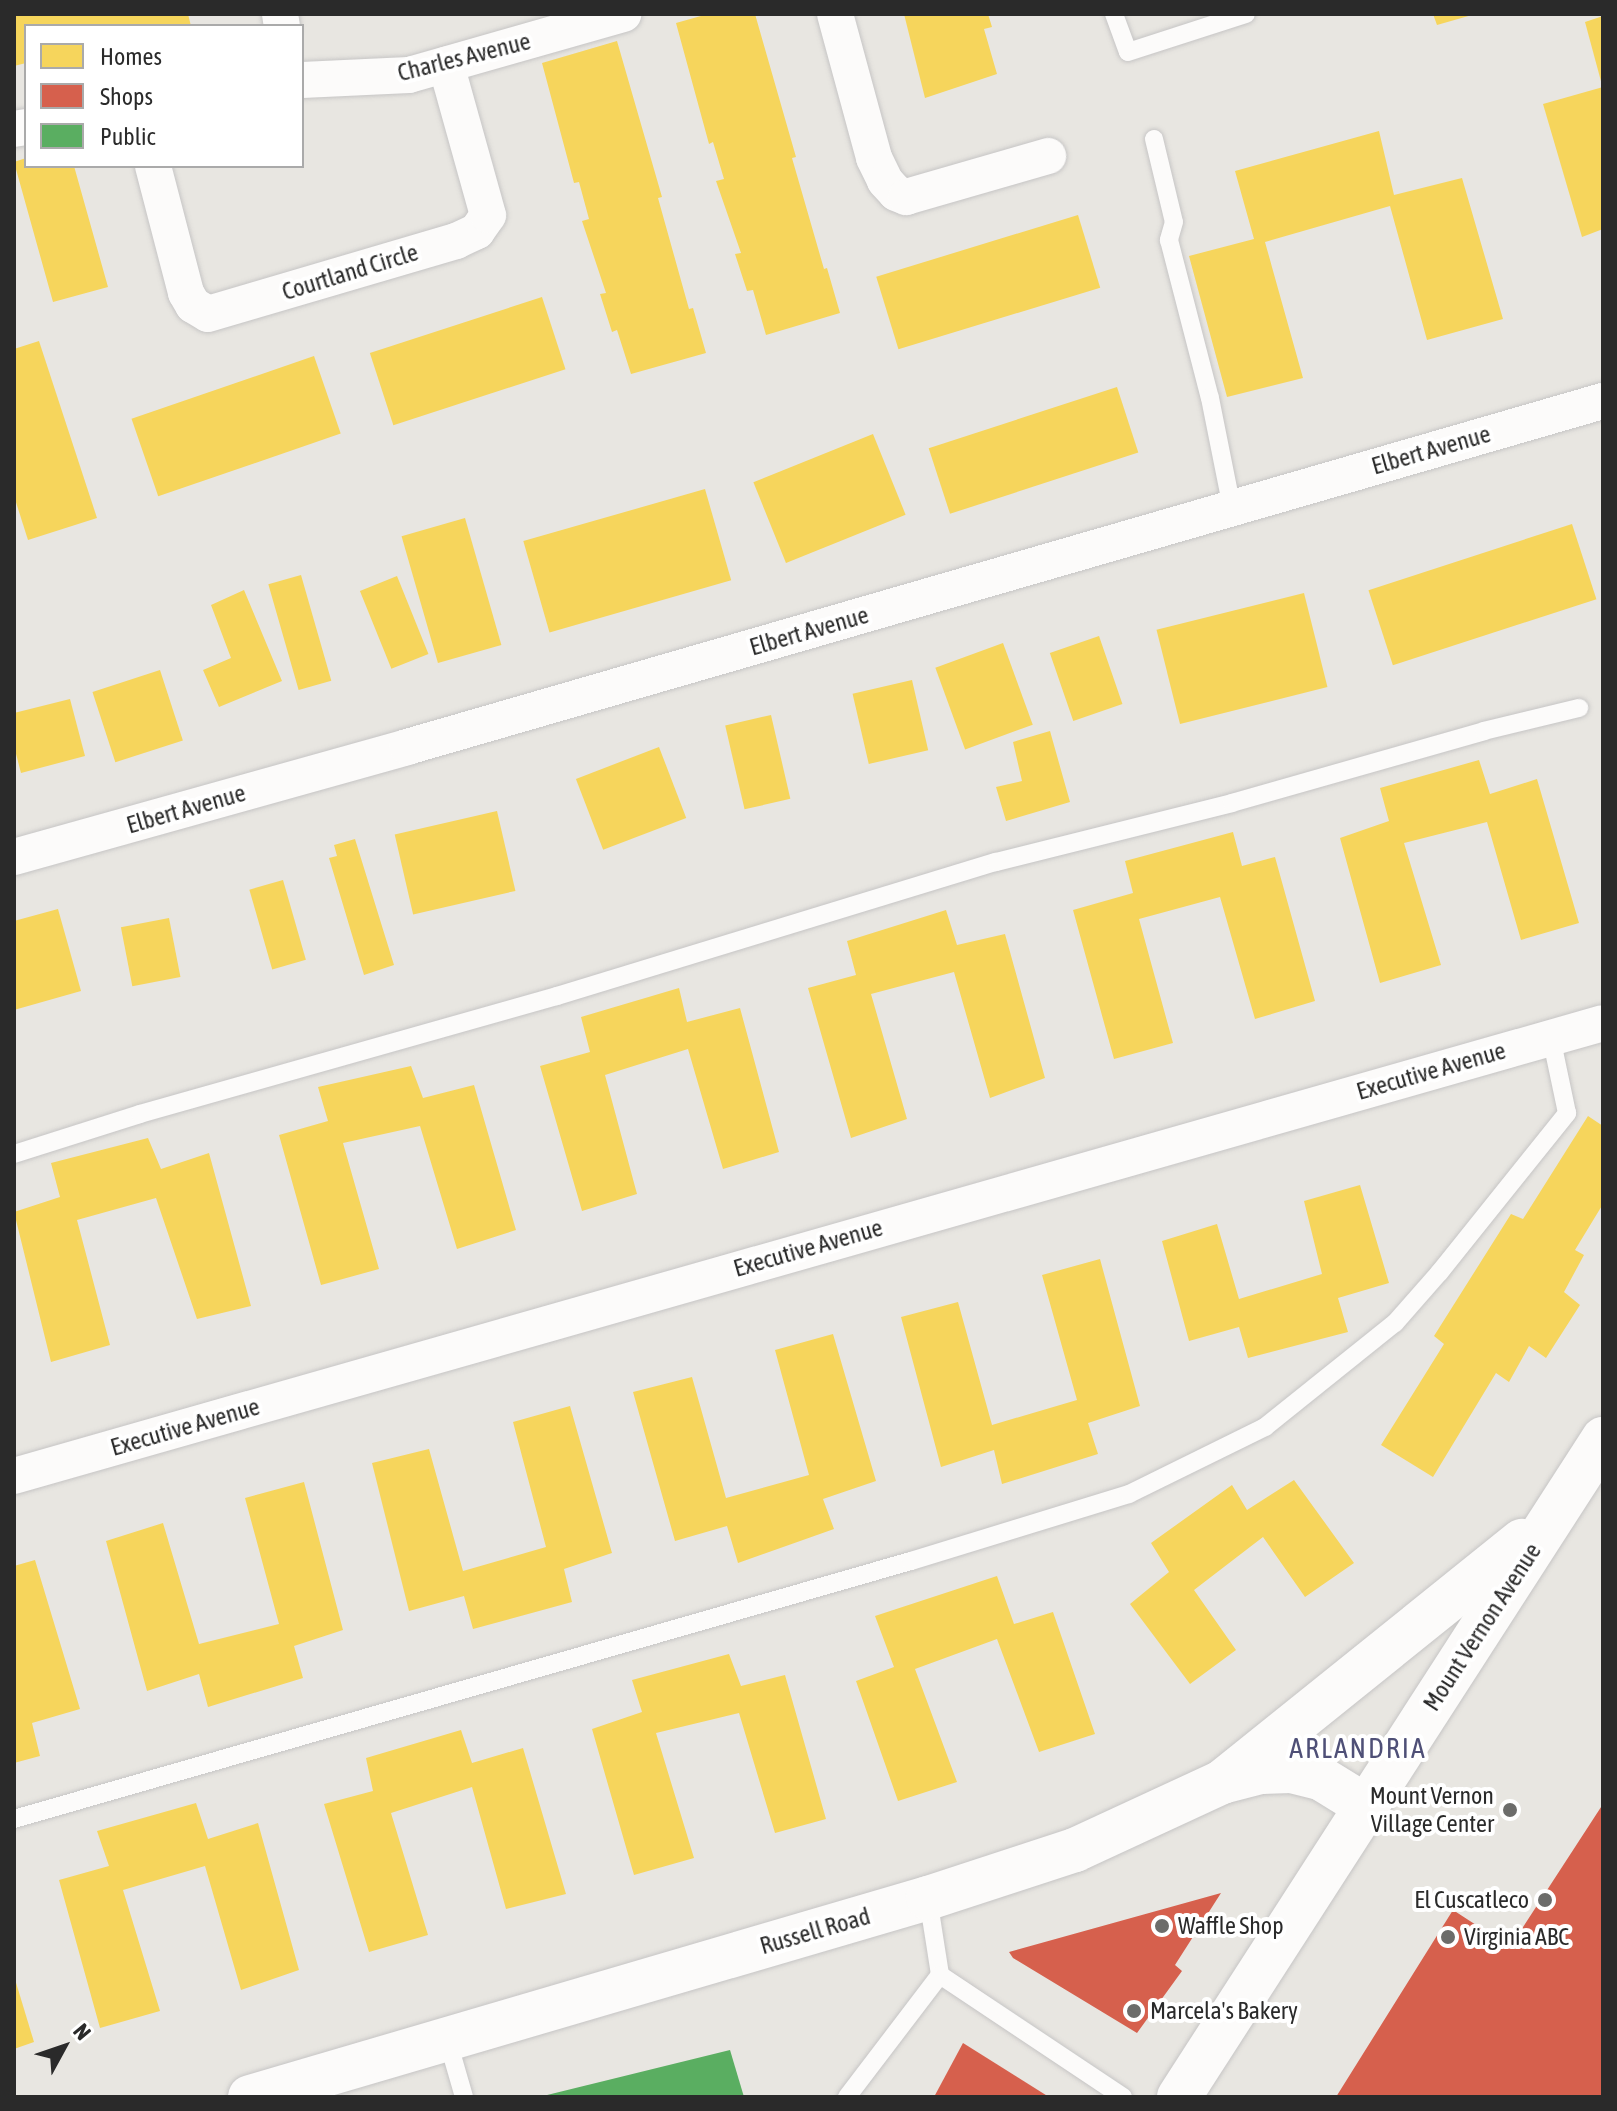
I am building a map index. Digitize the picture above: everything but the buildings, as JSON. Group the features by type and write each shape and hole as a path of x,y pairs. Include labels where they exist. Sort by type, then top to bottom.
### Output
{"main road":[{"name":"Mount Vernon Avenue","path":"1179,2097 1603,1439"},
{"path":"1222,1782 1552,1517"},
{"name":"Russell Road","path":"250,2097 928,1898 1075,1850 1222,1782 1261,1772 1291,1771 1322,1779 1366,1806"}],"street":[{"name":"Charles Avenue","path":"304,80 409,75 623,14"},
{"path":"835,14 874,158 896,193 906,197 1048,156"},
{"name":"Courtland Circle","path":"154,168 186,293 193,305 208,314 456,241 477,231 488,215 446,65"},
{"name":"Elbert Avenue","path":"14,857 1603,401"},
{"name":"Executive Avenue","path":"14,1476 1603,1023"}],"lane":[{"path":"1114,14 1128,52 1246,14"},
{"path":"1154,139 1174,222 1169,240 1210,398 1232,508"},
{"path":"14,1154 140,1114 557,996 981,866 1232,803 1484,731 1579,708"},
{"path":"14,1819 911,1561 1129,1494 1265,1427 1395,1323 1567,1113 1551,1037"},
{"path":"847,2097 940,1975 928,1898"},
{"path":"940,1975 1123,2097"},
{"path":"447,2038 464,2097"}],"place":[{"name":"Mount Vernon Village Center","path":"1510,1810"},
{"name":"El Cuscatleco","path":"1545,1900"},
{"name":"Waffle Shop","path":"1162,1926"},
{"name":"Virginia ABC","path":"1448,1937"},
{"name":"Marcela's Bakery","path":"1134,2011"}],"district":[{"name":"ARLANDRIA","path":"1358,1748"}]}
